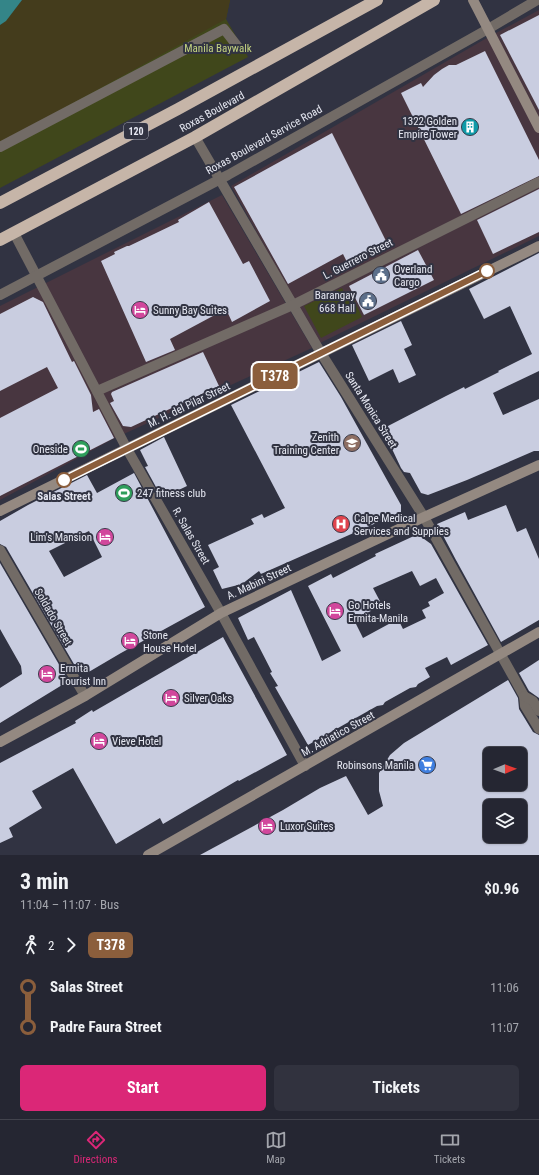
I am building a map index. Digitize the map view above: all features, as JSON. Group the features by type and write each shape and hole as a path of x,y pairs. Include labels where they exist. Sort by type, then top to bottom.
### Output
{"highway":[{"name":"Roxas Boulevard","path":"0,202 178,109 377,0"},
{"name":"Roxas Boulevard","path":"0,240 195,137 434,0"}],"main road":[{"path":"473,0 539,128"},
{"name":"M. H. del Pilar Street","path":"0,511 539,246"},
{"name":"A. Mabini Street","path":"0,742 85,696 221,613 424,517 539,465"},
{"name":"M. Adriatico Street","path":"148,855 539,632"}],"street":[{"name":"Roxas Boulevard Service Road","path":"0,294 220,179 536,0"},
{"path":"0,147 224,29 238,48"},
{"name":"Santa Monica Street","path":"195,137 321,353 424,517 524,696 525,706 539,729"},
{"name":"L. Guerrero Street","path":"97,391 293,305 539,182"},
{"name":"R. Salas Street","path":"14,233 127,449 221,613 305,766"},
{"name":"Soldado Street","path":"0,550 85,696"},
{"name":"Santa Monica Street","path":"524,696 533,701 539,711"}],"shaded area":[{"path":"0,0 22,0 6,21 0,25"},
{"path":"539,10 539,236 320,343 231,186 485,39"},
{"path":"222,195 312,348 115,438 0,500 0,306"}],"green space":[{"name":"Manila Baywalk","path":"217,0 230,0 226,19 248,57 0,188 0,143"},
{"path":"342,288 346,297 352,295 362,317 321,338 304,306"}],"sand":[{"path":"22,0 230,0 226,19 0,143 0,25 6,20"}],"building":[{"path":"539,15 539,110 500,35"},
{"name":"1322 Golden Empire Tower","path":"485,51 539,160 539,176 461,214 401,93 421,83 423,87 442,69 449,65 456,65"},
{"path":"332,133 387,243 348,264 343,254 288,284 234,187"},
{"path":"539,189 539,232 493,254 477,220"},
{"path":"209,202 243,264 249,261 270,301 232,322 226,309 170,339 175,350 146,362 101,261 115,254 114,252 179,222 178,220"},
{"path":"418,250 434,280 364,315 349,286"},
{"path":"539,253 539,371 493,393 503,415 539,399 539,451 534,451 428,495 421,493 410,473 404,472 401,468 385,434 388,426 464,387 465,389 499,372 498,371 532,354 510,306 484,319 469,289"},
{"path":"33,297 43,302 72,362 74,361 91,395 93,412 99,409 114,438 0,496 0,418 58,388 47,367 0,391 0,314"},
{"path":"401,321 412,345 404,349 416,375 399,383 393,369 369,381 352,345"},
{"path":"203,352 219,386 131,427 123,426 110,403 114,401 111,394 112,392"},
{"path":"319,362 341,397 401,505 401,512 261,574 259,571 242,584 222,589 213,570 219,567 208,545 254,524 251,519 262,514 264,518 285,508 231,405"},
{"path":"164,437 187,486 162,498 145,467 148,466 140,450"},
{"path":"134,473 205,607 87,673 78,671 6,547 0,544 0,521 87,475 97,493","holes":["89,531 102,557 64,577 49,551"]},
{"path":"506,505 517,532 526,528 539,559 539,620 501,642 437,524 465,512 468,520"},
{"path":"416,535 420,536 431,544 488,645 451,665 447,657 425,668 430,677 418,684 416,687 410,688 385,702 383,705 377,706 308,745 275,687 278,686 270,673 272,672 254,637 248,640 238,618 291,590 322,661 341,651 308,586 331,574 333,578 376,556 375,554","holes":["412,571 420,586 436,578 444,593 428,602 430,606 422,610 426,618 403,629 398,619 363,638 354,620 382,605 373,588"]},
{"path":"0,563 68,680 0,723 0,688 22,674 21,666 0,629"},
{"path":"223,637 287,755 239,781 238,780 163,824 160,818 116,844 73,768 32,791 42,808 9,828 13,837 0,843 0,763 76,723 75,721 92,710 93,712"},
{"path":"539,660 539,698 529,691 519,673"},
{"name":"Robinsons Manila","path":"508,680 518,698 519,709 533,732 539,735 539,855 200,855 320,788 346,776 368,815 383,806 379,791 379,773 390,755 404,743"}],"bus line":[{"name":"T378","path":"64,480 487,271"}],"place":[{"name":"1322 Golden Empire Tower","path":"470,127"},
{"name":"Overland Cargo","path":"381,275"},
{"name":"Barangay 668 Hall","path":"368,301"},
{"name":"Sunny Bay Suites","path":"140,310"},
{"name":"Zenith Training Center","path":"352,443"},
{"name":"Oneside","path":"81,449"},
{"name":"Salas Street","path":"64,480"},
{"name":"247 fitness club","path":"124,493"},
{"name":"Calpe Medical Services and Supplies","path":"341,524"},
{"name":"Lim's Mansion","path":"105,537"},
{"name":"Go Hotels Ermita-Manila","path":"335,611"},
{"name":"Stone House Hotel","path":"130,641"},
{"name":"Ermita Tourist Inn","path":"47,674"},
{"name":"Silver Oaks","path":"171,698"},
{"name":"Vieve Hotel","path":"99,741"},
{"name":"Robinsons Manila","path":"427,765"},
{"name":"Luxor Suites","path":"267,826"}]}
